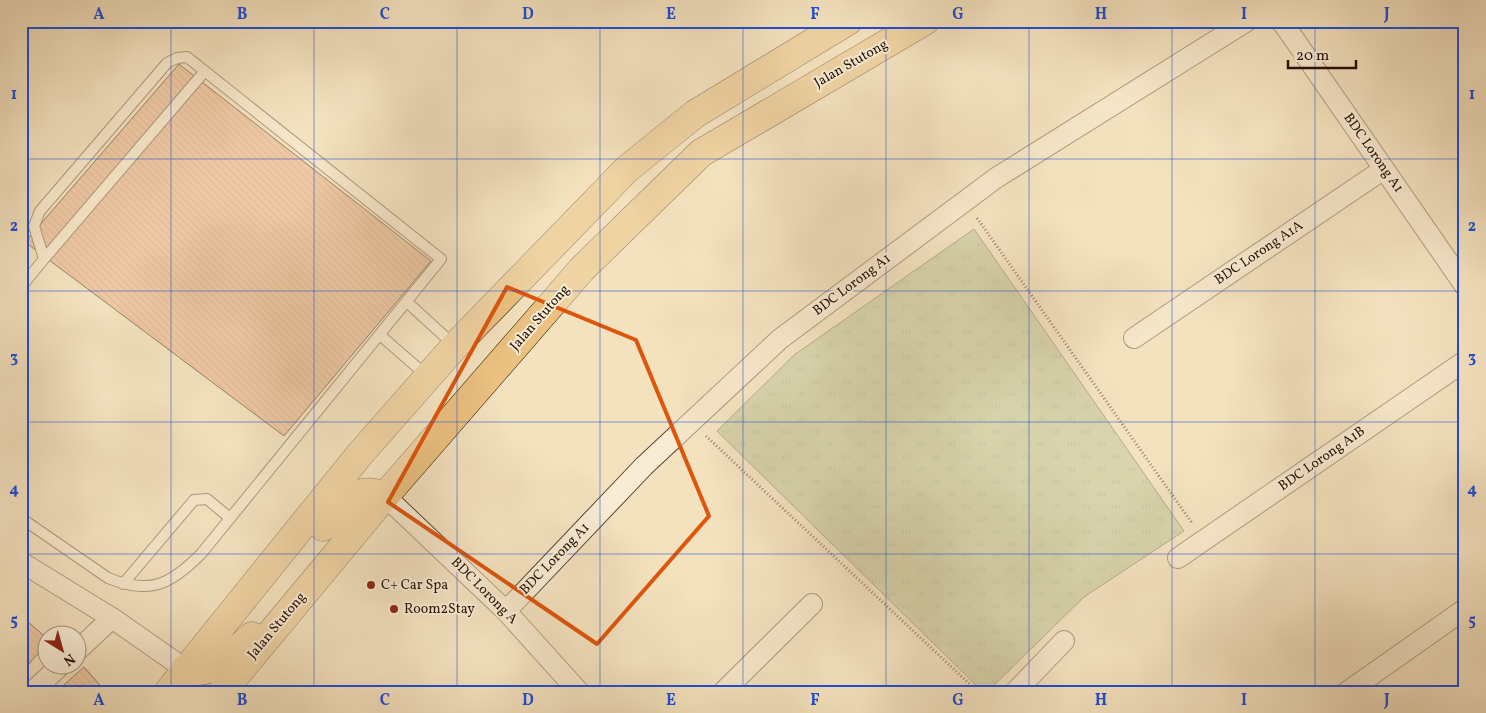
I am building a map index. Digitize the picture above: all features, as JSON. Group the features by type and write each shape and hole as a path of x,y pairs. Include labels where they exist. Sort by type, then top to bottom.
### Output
{"main road":[{"path":"168,692 360,454 455,346 627,169 695,114 848,21"},
{"name":"Jalan Stutong","path":"222,692 385,496 582,269 701,153 925,21"},
{"path":"241,601 276,576 300,554 344,501 356,494 372,490 385,496"},
{"path":"185,669 200,672 211,668 258,630 286,614"}],"street":[{"name":"BDC Lorong A1","path":"506,611 644,466 780,339 996,178 1247,21"},
{"name":"BDC Lorong A1","path":"1280,21 1465,286"},
{"name":"BDC Lorong A1A","path":"1134,338 1384,169"},
{"name":"BDC Lorong A1B","path":"1178,558 1465,361"},
{"name":"BDC Lorong A","path":"385,496 506,611 578,692"},
{"path":"21,562 112,618 185,669"},
{"path":"723,692 812,604"},
{"path":"1347,692 1465,608"},
{"path":"88,641 112,618"},
{"path":"1015,692 1064,641"},
{"path":"32,692 49,676"}],"lane":[{"path":"21,518 108,578 123,584 146,588 165,583 183,572 230,518 441,259 187,57 177,58 168,63 40,211 34,226 44,260"},
{"path":"21,287 205,71"},
{"path":"407,302 455,346"},
{"path":"380,335 428,377"},
{"path":"123,584 194,500 207,499 230,518"}],"path":[{"path":"965,201 1204,540"},
{"path":"691,422 978,692"}],"highlighted area":[{"path":"507,287 636,340 709,516 597,644 388,502"}],"green space":[{"path":"974,229 1184,531 1084,597 987,692 983,692 717,431 794,355"}],"building":[{"path":"179,64 431,261 284,436 25,242"},
{"path":"21,616 38,630 38,653 21,673"},
{"path":"88,672 106,692 56,692 74,676 88,676"}],"place":[{"name":"C+ Car Spa","path":"371,585"},
{"name":"Room2Stay","path":"394,609"}]}
